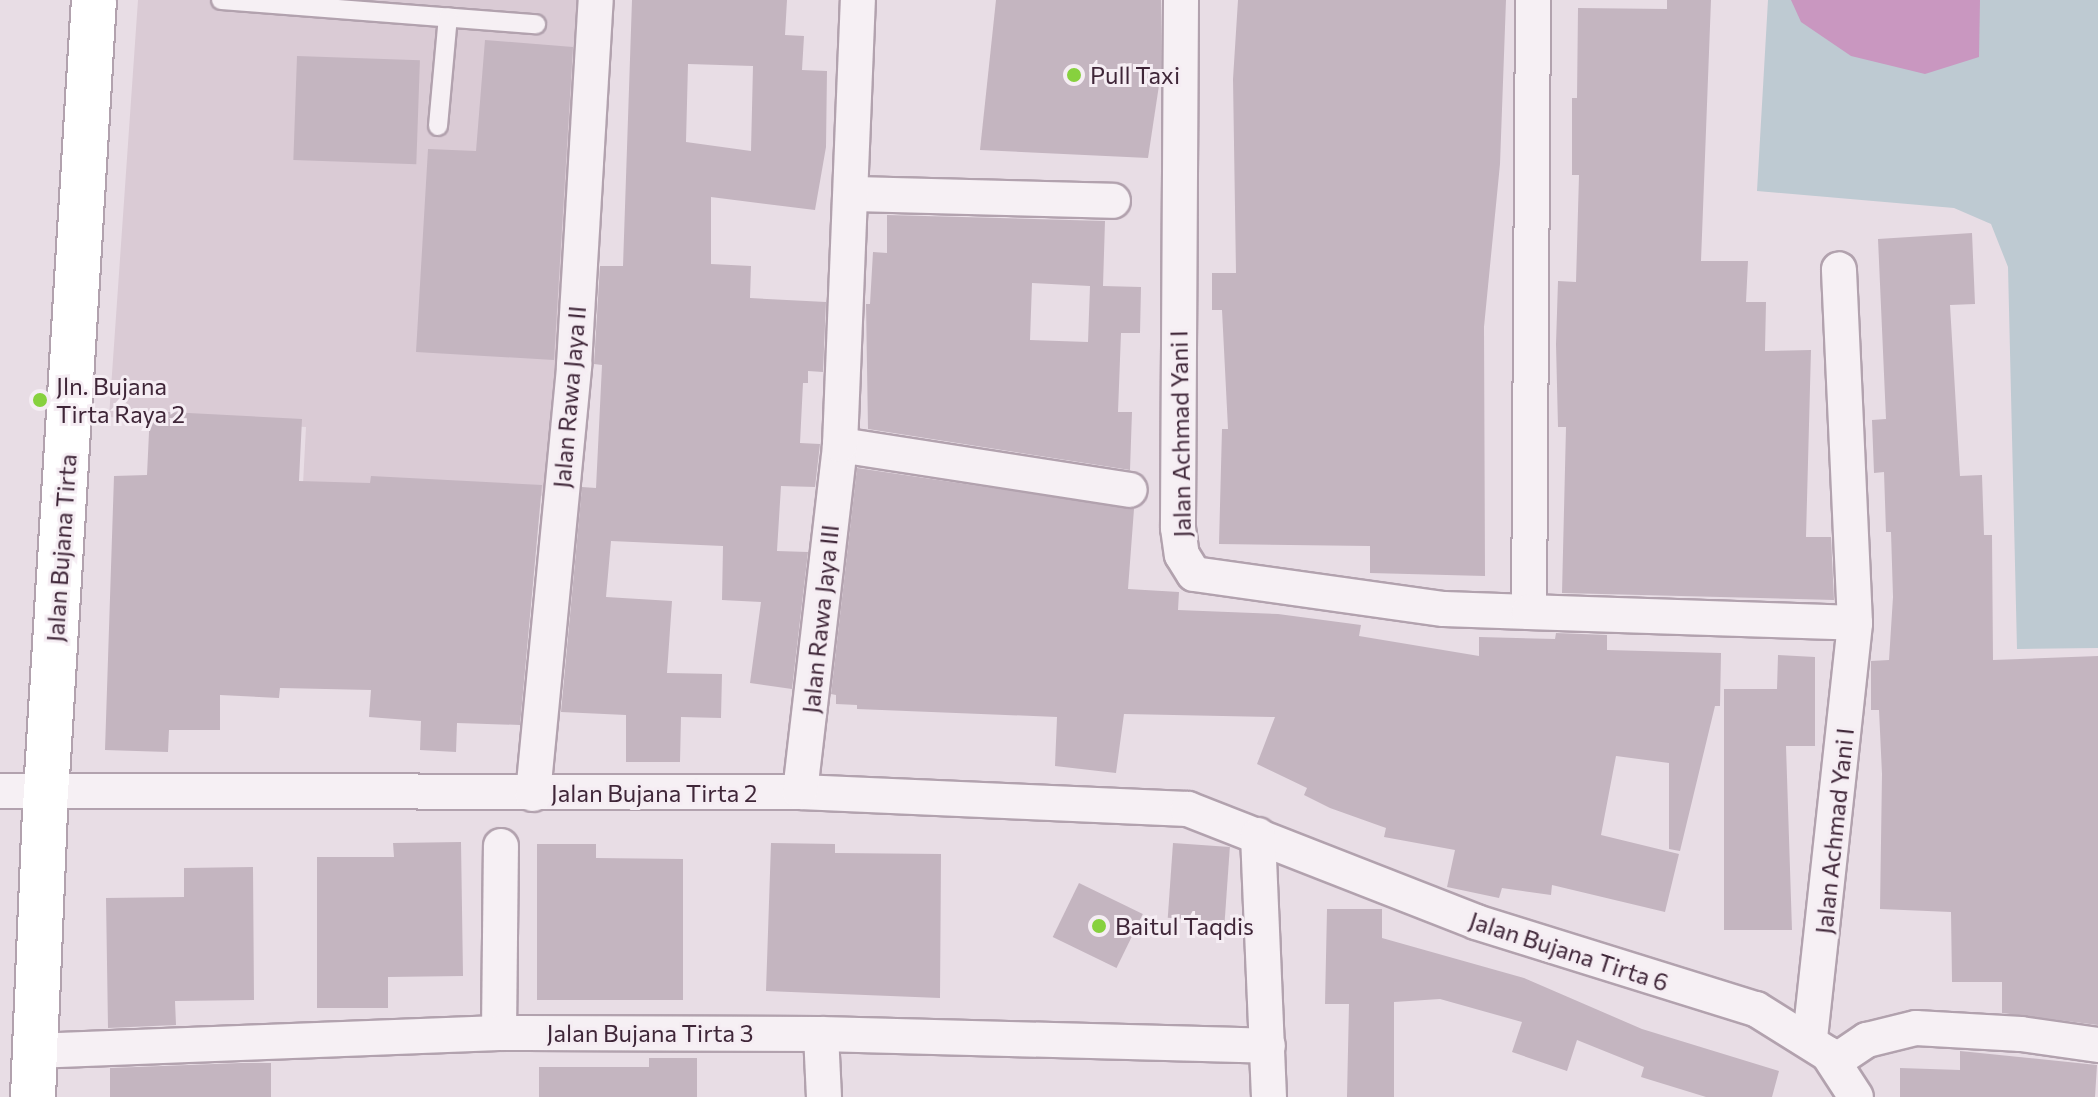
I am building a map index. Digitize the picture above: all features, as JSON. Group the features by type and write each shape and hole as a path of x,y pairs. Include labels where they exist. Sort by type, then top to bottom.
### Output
{"street":[{"name":"Jalan Bujana Tirta","path":"33,1097 46,793 94,0"},
{"name":"Jalan Rawa Jaya II","path":"533,794 574,365 596,0"},
{"name":"Jalan Rawa Jaya III","path":"800,792 840,445 853,194 858,0"},
{"name":"Jalan Achmad Yani I","path":"1181,0 1178,528 1182,555 1194,574 1444,609 1855,623"},
{"path":"1529,612 1533,0"},
{"path":"853,194 1113,201"},
{"name":"Jalan Achmad Yani I","path":"1822,1050 1855,623 1839,269"},
{"path":"840,445 1130,490"},
{"name":"Jalan Bujana Tirta 2","path":"0,791 800,792 1188,809 1258,835"},
{"path":"1258,835 1269,1097"},
{"name":"Jalan Bujana Tirta 6","path":"1258,835 1476,922 1756,1009 1822,1050 1856,1097"},
{"path":"499,1033 501,846"},
{"path":"1822,1050 1916,1028 1968,1029 2098,1045"},
{"name":"Jalan Bujana Tirta 3","path":"33,1051 499,1033 821,1034 1268,1046"},
{"path":"821,1034 824,1097"}],"lane":[{"path":"221,0 536,24"},
{"path":"438,126 448,17"}],"shaded area":[{"path":"138,0 582,0 547,496 303,484 306,427 109,417"},
{"path":"1768,0 2098,0 2098,648 2017,649 2008,267 1991,224 1954,208 1757,191"},
{"path":"1791,0 1980,0 1979,57 1925,74 1851,56 1801,22"}],"building":[{"path":"632,0 787,0 785,35 804,36 802,70 827,71 826,147 815,210 711,197 711,264 751,266 750,298 826,302 823,372 808,371 808,383 803,383 800,443 820,444 815,487 781,486 777,551 808,552 792,689 750,683 761,602 722,600 723,546 611,541 606,597 672,601 667,673 722,674 721,718 681,717 680,762 626,762 626,715 561,712 582,487 596,488 602,365 594,364 600,266 623,266","holes":["688,64 753,66 751,151 686,142"]},
{"name":"Pull Taxi","path":"996,0 1161,0 1161,72 1148,158 980,150"},
{"path":"1238,0 1506,0 1500,164 1484,327 1485,576 1370,573 1370,546 1219,544 1222,429 1228,429 1222,310 1212,310 1212,273 1236,273 1233,79"},
{"path":"1667,0 1711,0 1701,261 1748,261 1746,302 1766,302 1765,351 1811,350 1806,537 1831,537 1834,600 1562,593 1566,427 1558,427 1556,344 1558,281 1576,282 1579,175 1572,175 1572,98 1577,98 1578,8 1667,9"},
{"path":"485,40 573,47 554,360 416,352 428,149 476,151"},
{"path":"297,56 420,60 416,164 293,160"},
{"path":"887,215 1105,221 1103,286 1141,287 1140,333 1121,333 1118,412 1132,412 1130,470 868,429 866,304 870,304 873,252 887,253","holes":["1032,283 1090,286 1088,342 1030,340"]},
{"path":"1972,233 1975,304 1950,305 1960,476 1982,475 1984,535 1992,535 1993,660 2098,656 2098,1025 2002,1013 2002,982 1952,982 1951,912 1880,909 1882,774 1879,710 1871,710 1871,661 1889,660 1893,597 1891,532 1886,532 1884,472 1874,473 1872,420 1886,419 1878,239"},
{"path":"150,411 302,419 299,481 370,483 371,476 542,485 520,725 457,723 456,752 420,750 421,721 369,717 371,690 280,688 279,698 220,695 220,730 169,730 168,752 105,750 114,476 147,475"},
{"path":"857,468 1134,509 1128,589 1179,592 1178,610 1278,614 1361,625 1359,636 1479,656 1479,637 1555,639 1556,633 1607,635 1607,650 1721,653 1720,706 1715,706 1680,851 1669,849 1669,763 1616,756 1601,835 1679,854 1665,912 1552,885 1551,895 1502,888 1499,898 1447,887 1455,850 1384,837 1386,828 1330,808 1304,795 1307,788 1257,764 1275,717 1124,714 1116,773 1055,766 1057,717 857,709 857,705 836,704 836,695 831,694"},
{"path":"1778,655 1815,657 1815,746 1786,746 1792,930 1724,930 1724,689 1777,689"},
{"path":"461,842 463,976 388,977 388,1008 317,1008 317,857 394,857 393,843"},
{"path":"771,843 835,844 835,853 941,854 940,998 766,991"},
{"path":"1173,843 1230,847 1225,922 1168,918"},
{"path":"537,844 596,844 596,858 683,859 683,1000 537,1000"},
{"path":"253,867 254,1000 175,1001 176,1025 108,1028 106,898 184,897 184,868"},
{"name":"Baitul Taqdis","path":"1079,883 1143,914 1117,968 1053,937"},
{"path":"1327,909 1382,909 1382,938 1524,978 1642,1029 1779,1071 1772,1097 1706,1097 1641,1077 1644,1067 1577,1040 1567,1071 1512,1052 1522,1022 1440,999 1394,1002 1394,1097 1347,1097 1349,1004 1325,1004"},
{"path":"1960,1051 2097,1065 2095,1097 1900,1097 1900,1068 1960,1070"},
{"path":"649,1058 697,1058 697,1097 539,1097 539,1067 649,1067"},
{"path":"271,1063 271,1097 110,1097 110,1068"}],"place":[{"name":"Pull Taxi","path":"1074,75"},
{"name":"Jln. Bujana Tirta Raya 2","path":"40,400"},
{"name":"Baitul Taqdis","path":"1099,926"}]}
